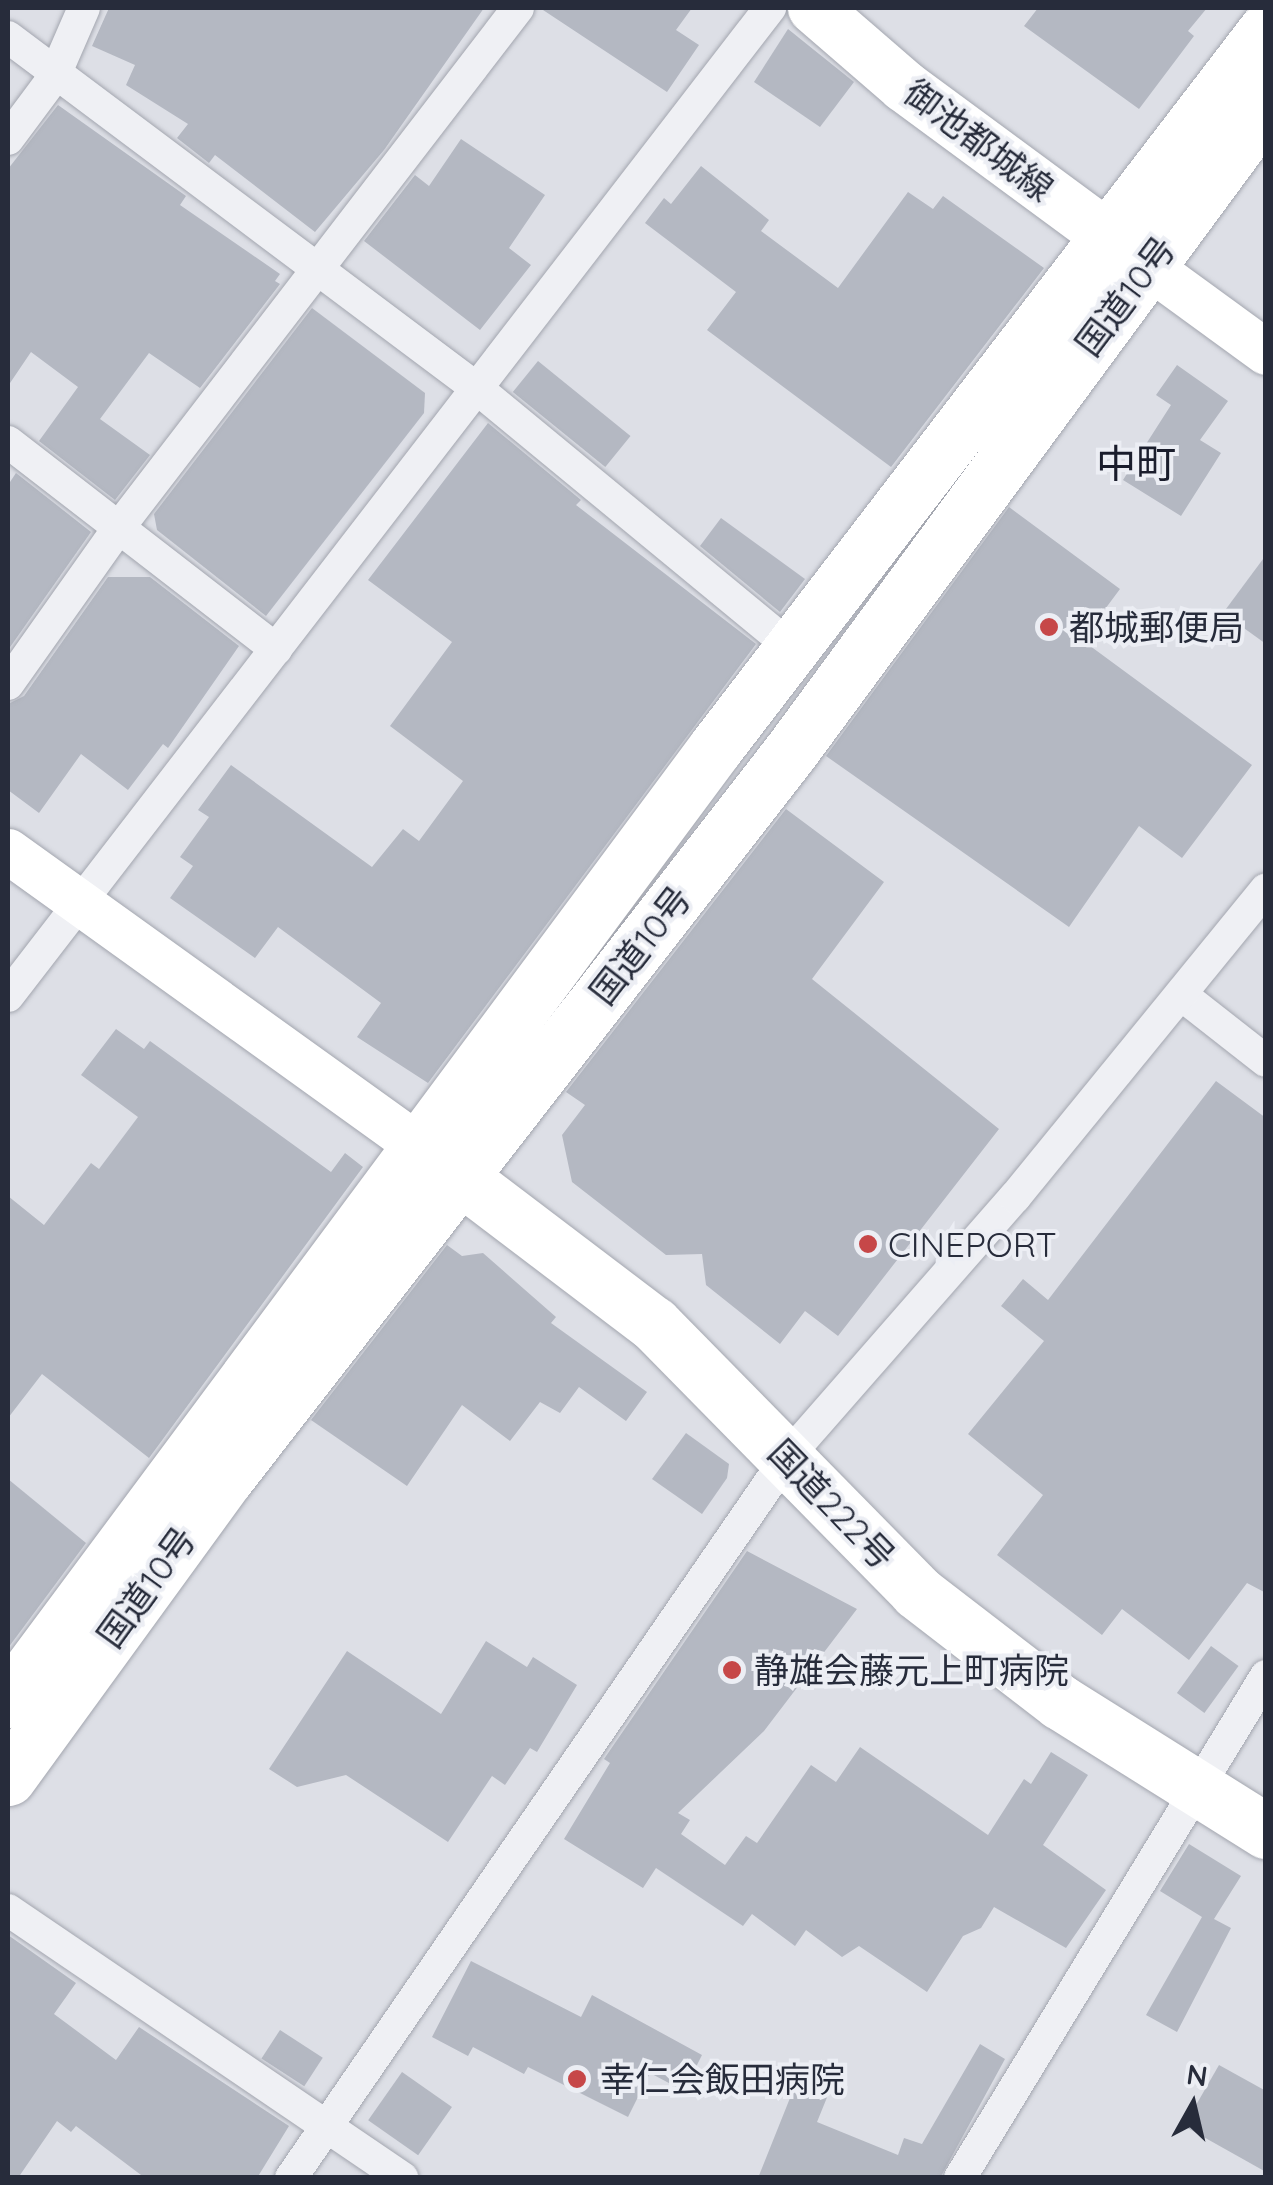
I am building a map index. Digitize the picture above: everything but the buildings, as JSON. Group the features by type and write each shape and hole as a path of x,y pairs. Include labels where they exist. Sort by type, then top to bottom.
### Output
{"highway":[{"name":"国道10号","path":"8,1700 440,1162 791,750 1129,252 1266,30"},
{"name":"国道10号","path":"8,1778 227,1477 792,648 1129,252 1266,106"},
{"name":"国道222号","path":"440,1162 654,1324 788,1456 916,1592 1060,1702 1266,1832"}],"main road":[{"name":"御池都城線","path":"814,8 904,86 1129,252"}],"street":[{"path":"8,139 54,77 84,8"},
{"path":"8,684 120,526 313,270 518,8"},
{"path":"8,996 770,8"},
{"path":"8,37 54,77 478,390 792,648"},
{"path":"1129,252 1266,352"},
{"path":"8,442 276,650"},
{"path":"8,851 440,1162"},
{"path":"291,2178 788,1456 1183,996 1266,889"},
{"path":"1183,996 1266,1061"},
{"path":"960,2178 1266,1676"},
{"path":"8,1910 402,2178"}],"place":[{"name":"都城郵便局","path":"1049,627"},
{"name":"CINEPORT","path":"868,1244"},
{"name":"静雄会藤元上町病院","path":"732,1670"},
{"name":"幸仁会飯田病院","path":"577,2079"}],"district":[{"name":"中町","path":"1136,463"}]}
